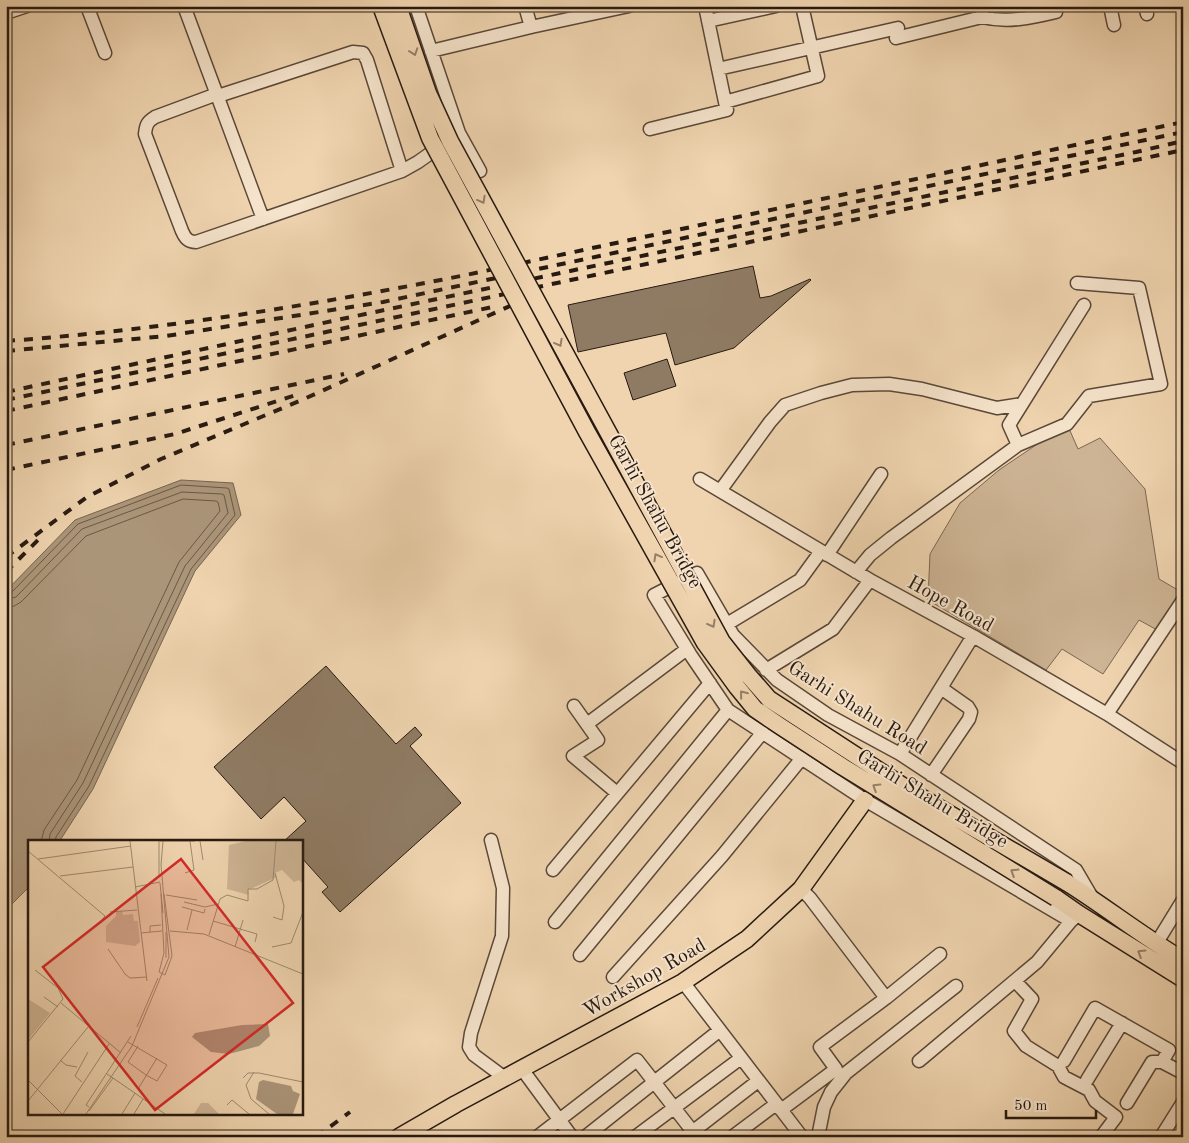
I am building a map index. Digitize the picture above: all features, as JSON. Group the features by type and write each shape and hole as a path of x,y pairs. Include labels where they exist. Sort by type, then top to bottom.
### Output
{"main road":[{"name":"Garhi Shahu Bridge","path":"381,6 430,138 587,432 705,643 755,709 851,772 1056,898 1075,917 1183,979"},
{"name":"Garhi Shahu Bridge","path":"398,6 428,93 450,141 722,642 748,675 769,699 912,792 1066,882 1156,944 1183,960"},
{"name":"Workshop Road","path":"399,1137 684,982 747,939 801,889 864,800"}],"street":[{"path":"88,6 106,53"},
{"path":"184,6 263,219"},
{"path":"416,6 459,133 480,170"},
{"path":"525,6 531,27"},
{"path":"431,51 629,6"},
{"path":"650,129 727,110 704,6"},
{"path":"708,21 776,6"},
{"path":"725,102 818,76 802,6"},
{"path":"1110,6 1114,25"},
{"path":"718,70 812,48 897,33 982,11 994,20 1027,19 1056,12"},
{"path":"402,172 367,60 363,53 353,52 218,95 148,121 144,134 182,231 191,242 196,242 402,172 459,133"},
{"path":"856,572 870,555 891,538 1018,446 1067,424 1088,396 1161,384 1140,288 1077,283"},
{"path":"1018,446 1009,425 1084,305"},
{"path":"720,491 770,422 785,405 821,393 852,385 889,384 922,389 998,408 1022,404"},
{"path":"727,624 800,580 824,553 881,474"},
{"name":"Hope Road","path":"700,479 856,572 973,636 1107,714 1183,762"},
{"name":"Garhi Shahu Road","path":"1075,917 864,800 728,710 654,595 697,574 733,635 777,680 828,715 900,754 1076,870 1094,900"},
{"path":"766,670 833,629 870,580"},
{"path":"1107,714 1183,600"},
{"path":"900,754 973,636"},
{"path":"587,724 687,649"},
{"path":"553,870 710,683"},
{"path":"931,775 971,712 968,707 941,688"},
{"path":"574,706 598,740 573,756 617,793"},
{"path":"555,922 728,710"},
{"path":"580,954 763,732"},
{"path":"613,977 722,856 802,758"},
{"path":"492,840 503,888 502,936 471,1033 469,1047 474,1055 505,1078"},
{"path":"801,889 810,898 886,998"},
{"path":"1156,944 1183,900"},
{"path":"919,1061 1037,962 1075,917"},
{"path":"732,1137 836,1069 820,1047 886,998 940,954"},
{"path":"1015,981 1032,999 1014,1031 1026,1046 1058,1066 1064,1077 1089,1090 1095,1101 1116,1117 1101,1137"},
{"path":"684,982 778,1107 795,1135"},
{"path":"818,1137 824,1106 831,1092 846,1073 956,986"},
{"path":"1064,1061 1095,1008 1169,1050 1162,1062"},
{"path":"1087,1080 1122,1023"},
{"path":"585,1137 720,1030"},
{"path":"635,1137 741,1058"},
{"path":"537,1137 638,1060 692,1135 758,1081"},
{"path":"1126,1103 1152,1062 1162,1062 1183,1073"},
{"path":"522,1069 572,1137"},
{"path":"1161,1137 1183,1102"}],"shaded area":[{"path":"1067,424 1078,449 1100,438 1145,489 1159,579 1183,593 1159,631 1139,620 1103,674 1062,649 1046,670 928,600 930,554 960,503 999,470"}],"water":[{"path":"181,480 233,483 241,515 195,571 93,789 60,840 28,840 28,888 6,910 6,591 75,520"}],"building":[{"path":"753,266 760,298 771,296 811,280 734,348 675,365 666,333 578,352 568,305"},
{"path":"667,359 676,386 633,400 624,373"},
{"path":"326,666 396,744 415,727 422,735 410,746 461,803 340,912 322,892 328,887 302,858 302,840 285,840 306,821 284,797 261,819 214,767"}],"railway":[{"path":"6,341 180,323 295,306 409,286 1183,122"},
{"path":"6,351 166,336 383,302 1183,132"},
{"path":"6,392 1183,141"},
{"path":"6,400 1183,150"},
{"path":"6,557 87,497 161,459 304,399 521,301"},
{"path":"6,411 497,306"},
{"path":"6,445 344,374"},
{"path":"6,470 175,434 296,395"},
{"path":"6,572 40,538"},
{"path":"316,1137 350,1112"}]}
